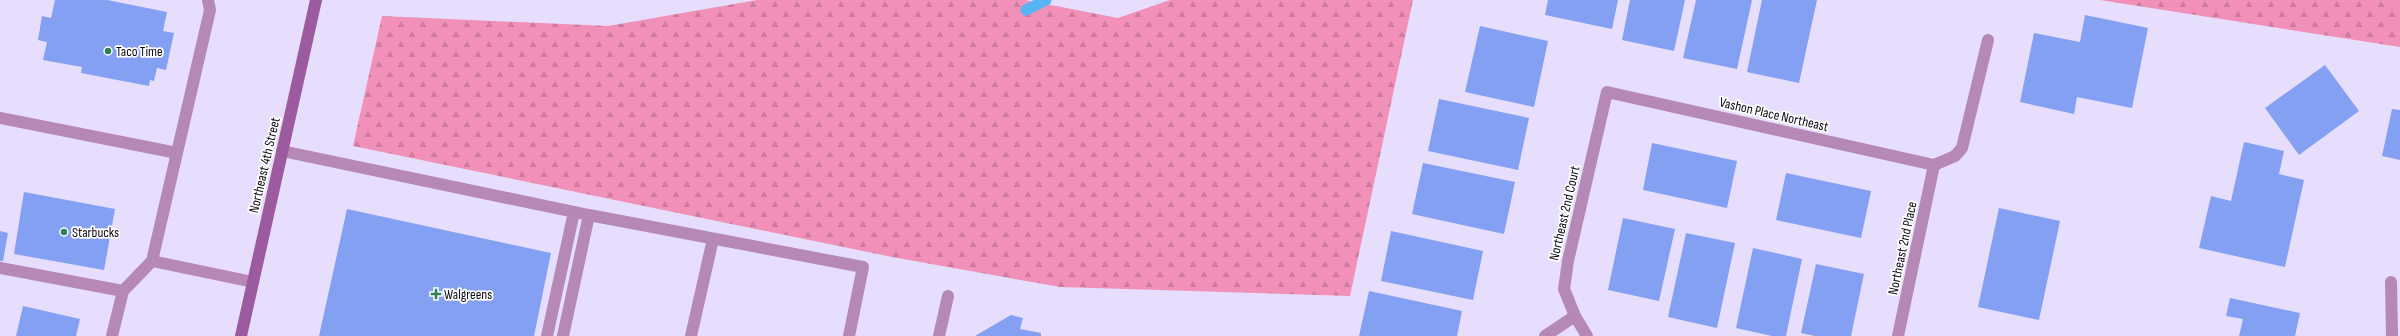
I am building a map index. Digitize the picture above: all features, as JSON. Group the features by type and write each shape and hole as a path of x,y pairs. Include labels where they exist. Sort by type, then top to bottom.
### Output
{"main road":[{"name":"Northeast 4th Street","path":"240,336 316,0"}],"street":[{"path":"112,336 123,291 152,261 210,10 208,0"},
{"path":"1934,166 1955,156 1962,148 1988,40"},
{"name":"Vashon Place Northeast","path":"1607,92 1934,166"},
{"name":"Northeast 2nd Court","path":"1587,336 1575,316 1564,289 1568,261 1607,92"},
{"path":"0,118 177,153"},
{"path":"282,151 589,215 863,267 849,336"},
{"name":"Northeast 2nd Place","path":"1898,336 1934,166"},
{"path":"547,336 574,212"},
{"path":"563,336 589,215"},
{"path":"691,336 713,239"},
{"path":"152,261 253,282"},
{"path":"0,268 123,291"},
{"path":"2391,282 2392,336"},
{"path":"939,336 948,296"},
{"path":"1546,336 1575,316"}],"green space":[{"path":"757,0 1025,0 1118,18 1170,0 1413,0 1350,296 1060,287 892,257 353,146 382,16 608,26"},
{"path":"2100,0 2400,0 2400,47"}],"building":[{"name":"Taco Time","path":"55,0 107,0 167,12 163,31 174,33 166,70 157,68 154,81 150,80 149,86 81,73 82,67 43,60 47,42 38,40 42,16 51,18"},
{"path":"1548,0 1618,0 1612,29 1545,15"},
{"path":"1630,0 1685,0 1674,51 1622,40"},
{"path":"1696,0 1752,0 1737,69 1683,58"},
{"path":"1762,0 1817,0 1799,83 1747,72"},
{"path":"2085,15 2148,28 2132,108 2077,97 2074,114 2020,102 2034,33 2080,42"},
{"path":"1480,26 1548,41 1534,107 1465,92"},
{"path":"2325,65 2359,111 2299,155 2265,108"},
{"path":"1439,99 1529,118 1518,170 1428,151"},
{"path":"2392,109 2400,110 2400,160 2382,156"},
{"path":"2244,142 2284,151 2279,174 2304,180 2285,267 2199,248 2211,196 2231,201"},
{"path":"1652,143 1737,161 1727,208 1643,190"},
{"path":"1423,163 1515,182 1504,234 1412,214"},
{"path":"1786,173 1871,191 1861,238 1776,220"},
{"name":"Starbucks","path":"24,192 115,209 104,270 14,254"},
{"path":"1999,208 2060,221 2039,320 1978,307"},
{"name":"Walgreens","path":"347,209 551,253 534,336 319,336"},
{"path":"1623,218 1675,229 1659,301 1608,290"},
{"path":"0,231 8,233 3,261 0,261"},
{"path":"1391,231 1483,251 1473,300 1381,281"},
{"path":"1686,233 1735,243 1717,328 1668,317"},
{"path":"1753,248 1802,259 1786,336 1772,336 1736,328"},
{"path":"1816,264 1864,274 1851,336 1815,336 1801,333"},
{"path":"1369,291 1462,311 1457,336 1359,336"},
{"path":"2230,298 2300,313 2295,336 2239,336 2243,319 2226,316"},
{"path":"23,306 80,319 76,336 16,336"},
{"path":"1011,315 1023,318 1020,329 1041,333 1041,336 975,336"}],"waterway":[{"path":"1026,10 1046,0"}],"place":[{"name":"Taco Time","path":"108,51"},
{"name":"Starbucks","path":"64,232"},
{"name":"Walgreens","path":"436,294"}]}
